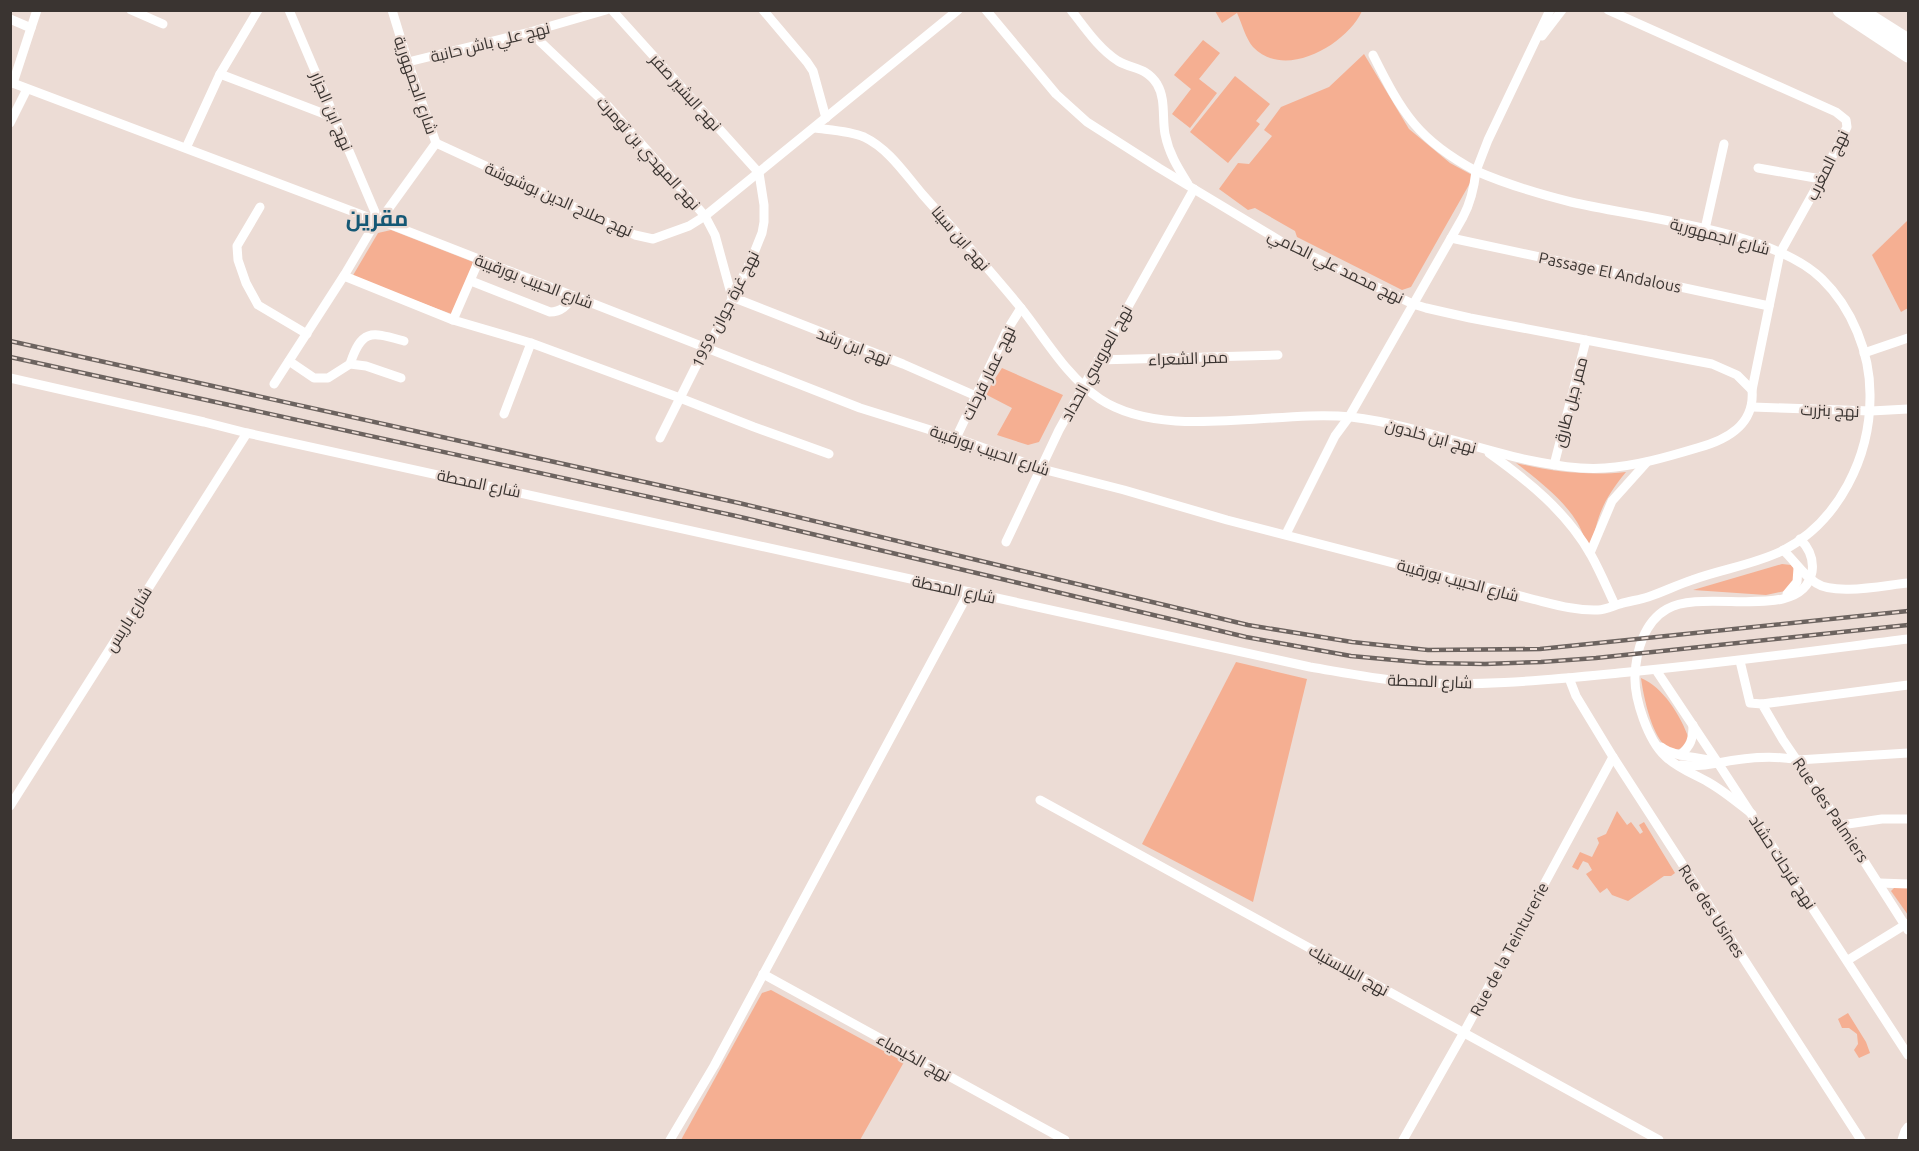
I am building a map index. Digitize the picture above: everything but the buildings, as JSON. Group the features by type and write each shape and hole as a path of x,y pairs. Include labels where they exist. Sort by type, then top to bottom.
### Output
{"highway":[{"path":"1840,10 1908,55"},
{"path":"1860,10 1908,41"}],"street":[{"path":"12,83 37,10"},
{"path":"131,10 163,24"},
{"path":"186,148 220,74 258,10"},
{"name":"نهج ابن الجزار","path":"289,10 377,218"},
{"name":"شارع الجمهورية","path":"274,384 344,276 377,218 436,143 392,10"},
{"name":"نهج علي باش حانبة","path":"408,62 530,32 606,10"},
{"name":"نهج البشير صفر","path":"612,10 759,173"},
{"path":"763,10 813,71 826,118"},
{"name":"نهج صلاح الدين بوشوشة","path":"436,143 635,235 653,239 689,226 705,216 958,10"},
{"name":"نهج محمد علي الحامي","path":"986,10 1056,94 1087,122 1282,242 1413,304 1470,318 1712,364 1737,375 1752,390"},
{"path":"1071,10 1089,34 1111,56 1151,76 1161,94 1165,133 1172,160 1192,188"},
{"path":"1286,534 1335,436 1349,417 1472,200 1476,171 1488,140 1550,10"},
{"path":"1533,48 1562,10"},
{"name":"نهج المغرب","path":"1608,10 1843,116 1846,120 1845,135 1780,253 1752,390"},
{"path":"10,19 31,28"},
{"name":"نهج المهدي بن تومرت","path":"530,32 608,105 705,216 715,235 732,297"},
{"name":"شارع الجمهورية","path":"1373,55 1400,106 1414,126 1452,158 1497,180 1569,201 1705,229 1760,244 1805,266 1821,278 1835,294 1858,335 1870,380 1871,411 1858,465 1828,516 1783,550 1754,562 1694,579 1647,597 1615,605"},
{"path":"220,74 335,118"},
{"name":"شارع الحبيب بورقيبة","path":"12,83 377,218 860,408 956,438 1042,469 1227,520 1566,607 1600,610 1615,605"},
{"path":"10,123 15,103 27,89"},
{"name":"نهج ابن سينا","path":"815,128 862,137 894,160 1083,384"},
{"path":"1705,229 1724,144"},
{"path":"1758,168 1821,179"},
{"name":"نهج غرة جوان 1959","path":"660,438 752,258 764,222 759,173"},
{"name":"نهج العروسي الحداد","path":"1006,542 1083,384 1192,188"},
{"path":"260,207 237,246 238,260 246,283 258,305 307,334"},
{"name":"Passage El Andalous","path":"1451,238 1769,306"},
{"path":"453,320 479,260"},
{"path":"344,276 453,320 531,343 830,454"},
{"path":"471,280 550,312 563,309 574,296"},
{"name":"نهج ابن رشد","path":"732,297 903,364 976,396"},
{"name":"نهج عمار فرحات","path":"956,438 1006,332 1021,308"},
{"path":"289,361 315,378 328,378 350,364 360,341 369,335 381,334 404,341"},
{"path":"1864,353 1908,338"},
{"name":"ممر جبل طارق","path":"1554,465 1586,340"},
{"path":"504,414 531,343"},
{"name":"ممر الشعراء","path":"1098,360 1278,355"},
{"path":"350,364 366,366 401,378"},
{"name":"شارع المحطة","path":"10,378 247,433 969,592 1310,667 1374,678 1459,683 1569,678 1908,639"},
{"name":"نهج ابن خلدون","path":"1083,384 1101,400 1125,411 1148,417 1181,421 1304,416 1349,417 1431,434 1486,450 1554,465 1605,468 1647,462 1706,446 1725,438 1740,427 1752,406"},
{"path":"1752,390 1752,406"},
{"name":"نهج بنزرت","path":"1752,406 1871,411 1908,409"},
{"name":"شارع باريس","path":"10,806 247,433"},
{"path":"1486,450 1540,493 1572,529 1590,553 1615,605"},
{"path":"1590,553 1612,501 1647,462"},
{"path":"1752,814 1657,745 1644,723 1638,705 1635,682 1636,666 1642,639 1650,622 1666,609 1698,600 1756,602 1786,600 1802,589 1810,578 1813,568 1812,556 1800,539"},
{"path":"1783,550 1794,560 1798,568 1819,585 1839,590 1908,583"},
{"path":"1769,601 1785,596 1793,590 1797,582 1798,568"},
{"path":"670,1140 714,1066 969,592"},
{"path":"1740,660 1751,705 1908,685"},
{"name":"نهج فرحات حشاد","path":"1656,669 1908,1055"},
{"name":"Rue des Usines","path":"1569,678 1576,696 1613,757 1861,1140"},
{"name":"Rue des Palmiers","path":"1762,704 1783,740 1907,926"},
{"path":"1678,759 1692,742 1693,725"},
{"path":"1678,759 1704,766 1782,757 1798,760 1908,753"},
{"name":"Rue de la Teinturerie","path":"1403,1140 1613,757"},
{"name":"نهج البلاستيك","path":"1040,800 1659,1140"},
{"path":"1841,825 1882,819 1908,819"},
{"path":"1880,883 1908,884"},
{"path":"1848,960 1907,926"},
{"name":"نهج الكيمياء","path":"763,974 1065,1140"},
{"path":"1902,1140 1908,1127"}],"shaded area":[{"path":"1215,11 1362,11 1343,35 1329,46 1298,59 1281,60 1266,57 1253,47 1237,13 1222,23"},
{"path":"1203,40 1220,53 1199,79 1217,93 1190,128 1172,114 1191,89 1174,75"},
{"path":"1364,54 1409,129 1450,163 1474,176 1411,287 1402,290 1297,237 1295,231 1255,208 1248,210 1219,189 1238,163 1249,164 1272,136 1264,130 1281,107 1329,87"},
{"path":"1235,76 1270,104 1256,121 1260,124 1228,163 1190,132"},
{"path":"1908,220 1908,308 1901,312 1872,255"},
{"path":"391,230 473,262 457,316 352,277 378,233"},
{"path":"1002,368 1063,395 1039,442 1028,445 997,435 1012,408 985,394"},
{"path":"1516,463 1571,472 1598,474 1626,472 1611,492 1602,510 1590,553 1571,513 1549,490"},
{"path":"1782,564 1791,565 1795,570 1795,582 1785,591 1766,595 1693,590"},
{"path":"1236,662 1307,679 1253,902 1142,844"},
{"path":"1641,678 1657,688 1676,712 1689,739 1682,748 1670,748 1662,743 1656,733 1647,709"},
{"path":"1617,811 1627,825 1631,822 1640,834 1643,832 1639,825 1644,822 1675,873 1671,876 1664,876 1628,901 1612,895 1607,888 1600,893 1586,874 1592,870 1588,863 1583,861 1578,870 1572,867 1580,852 1592,857 1599,843 1597,838 1606,834"},
{"path":"1895,887 1908,888 1908,915 1891,891"},
{"path":"771,990 904,1062 860,1140 681,1140 762,993"},
{"path":"1848,1013 1870,1053 1859,1058 1854,1050 1858,1044 1857,1034 1849,1028 1842,1028 1838,1019"}],"railway":[{"path":"10,341 739,503 1248,625 1352,642 1428,650 1540,649 1908,611"},
{"path":"10,357 736,516 1246,637 1351,656 1427,663 1541,662 1908,625"}],"district":[{"name":"مقرين","path":"377,218"}]}
